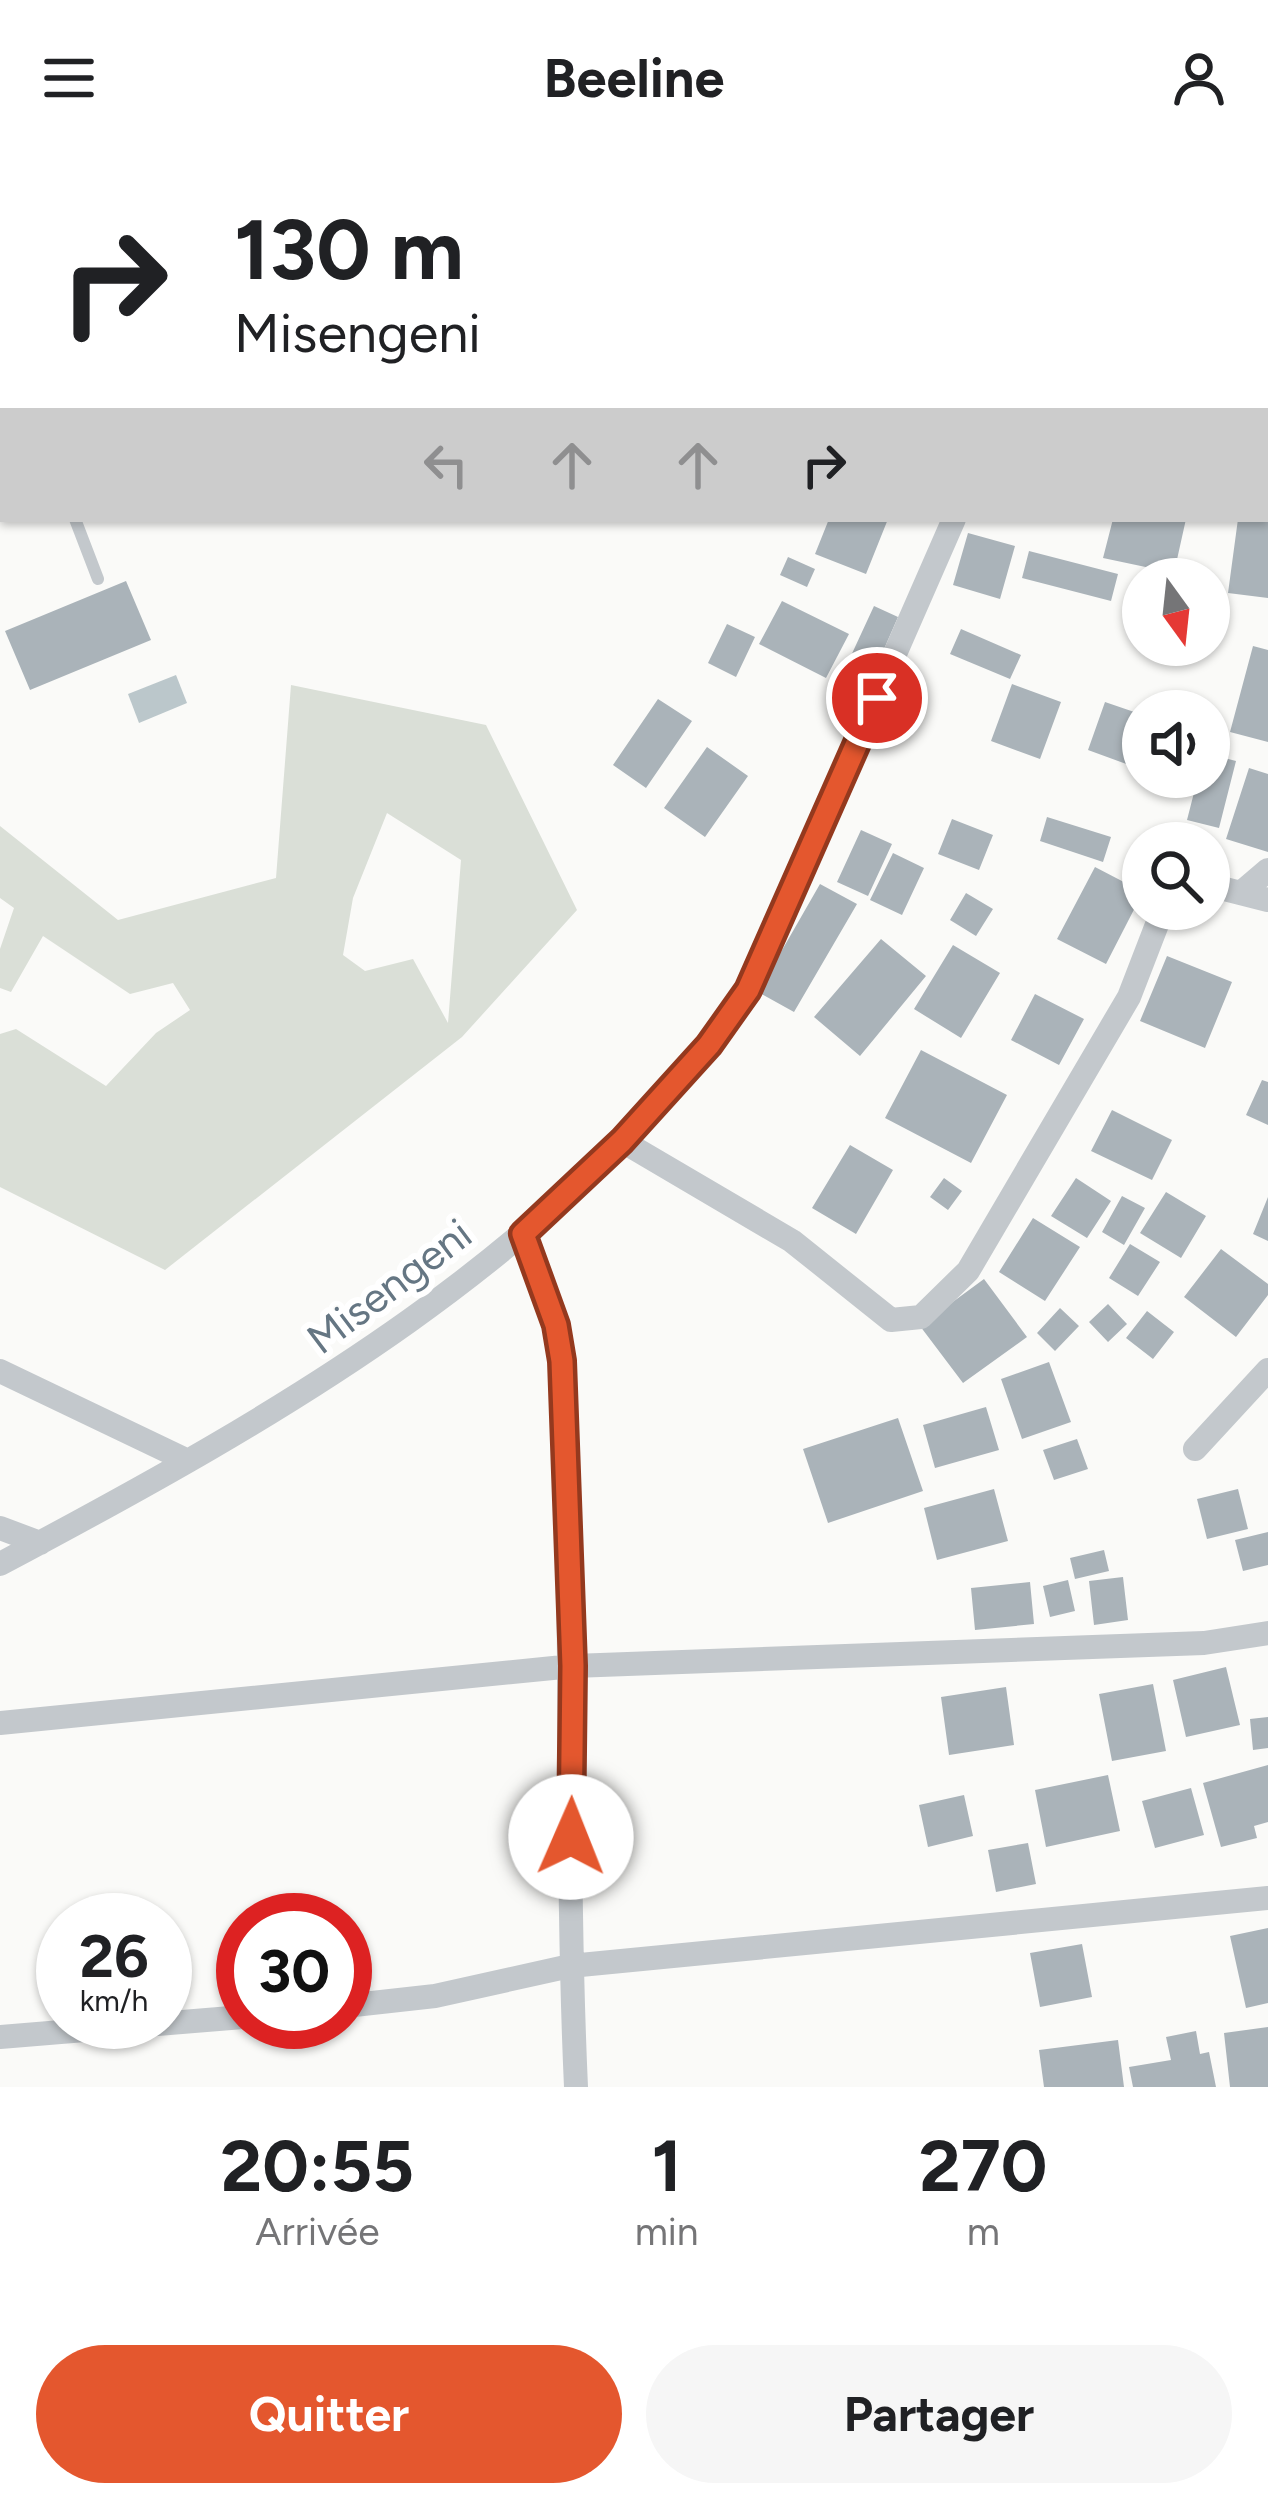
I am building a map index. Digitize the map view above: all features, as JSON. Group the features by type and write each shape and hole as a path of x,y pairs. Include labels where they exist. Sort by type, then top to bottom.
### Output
{"street":[{"name":"Misengeni","path":"0,1564 284,1408 356,1362 523,1234 622,1141 709,1045 748,990 953,522"},
{"path":"1240,893 1268,870"},
{"path":"1230,890 1268,900"},
{"path":"622,1141 792,1241 891,1320 921,1317 968,1271 1129,997 1155,930"},
{"path":"523,1234 556,1325 562,1361 573,1666 570,1966 576,2087"},
{"path":"1195,1449 1268,1370"},
{"path":"0,1371 186,1460"},
{"path":"0,1528 40,1543"},
{"path":"0,1723 573,1666 1204,1642 1268,1634"},
{"path":"372,2003 435,1996 570,1966 1268,1898"},
{"path":"0,2037 216,2020"}],"lane":[{"path":"76,522 98,579"}],"shaded area":[{"path":"176,675 187,703 139,723 128,694"},
{"path":"291,685 486,725 577,910 462,1037 165,1270 0,1187 0,1034 16,1029 106,1086 156,1033 190,1010 173,983 130,994 43,936 11,992 0,988 0,949 14,908 0,898 0,826 118,920 276,878","holes":["387,813 461,860 448,1023 413,959 365,971 343,955 353,898"]}],"building":[{"path":"828,522 887,522 866,574 815,554"},
{"path":"1112,522 1185,522 1177,558 1122,558 1122,562 1103,558"},
{"path":"1238,522 1268,522 1268,598 1230,593"},
{"path":"968,533 1015,546 1000,599 953,585"},
{"path":"1029,551 1118,574 1111,601 1022,578"},
{"path":"788,557 815,569 807,587 780,575"},
{"path":"126,581 151,640 30,690 5,631"},
{"path":"782,601 849,634 826,678 759,644"},
{"path":"874,606 898,617 874,672 849,660"},
{"path":"727,624 755,637 736,677 708,663"},
{"path":"961,629 1021,655 1010,679 950,654"},
{"path":"1253,646 1268,650 1268,742 1230,732"},
{"path":"1012,684 1061,702 1040,759 991,741"},
{"path":"658,699 692,721 646,788 613,765"},
{"path":"1105,702 1122,708 1122,762 1088,750"},
{"path":"707,747 748,776 705,837 664,808"},
{"path":"1249,768 1268,774 1268,852 1230,840"},
{"path":"1193,798 1227,798 1221,822 1187,820"},
{"path":"1047,817 1111,837 1103,862 1040,841"},
{"path":"952,819 993,835 979,870 938,854"},
{"path":"861,830 892,844 868,896 837,882"},
{"path":"893,853 924,868 902,915 870,900"},
{"path":"1095,867 1122,881 1123,930 1106,964 1057,939"},
{"path":"820,884 857,904 794,1012 758,992"},
{"path":"966,893 993,909 976,936 950,920"},
{"path":"881,939 926,976 860,1056 814,1017"},
{"path":"953,945 1000,973 961,1038 914,1009"},
{"path":"1167,956 1232,982 1205,1048 1140,1021"},
{"path":"1035,994 1084,1019 1059,1065 1011,1040"},
{"path":"921,1050 1007,1095 971,1163 885,1118"},
{"path":"1262,1080 1268,1082 1268,1125 1246,1115"},
{"path":"1112,1110 1172,1140 1152,1180 1091,1151"},
{"path":"850,1145 893,1170 856,1234 812,1208"},
{"path":"944,1178 962,1191 948,1210 930,1197"},
{"path":"1076,1178 1111,1201 1087,1238 1051,1216"},
{"path":"1166,1192 1206,1216 1181,1258 1140,1233"},
{"path":"1122,1196 1145,1208 1124,1245 1102,1232"},
{"path":"1268,1197 1268,1241 1253,1234"},
{"path":"1033,1218 1080,1247 1045,1301 999,1272"},
{"path":"1130,1244 1160,1262 1138,1296 1109,1278"},
{"path":"1221,1249 1268,1284 1268,1295 1236,1337 1184,1297"},
{"path":"984,1279 1027,1337 963,1383 920,1326"},
{"path":"1108,1304 1127,1324 1108,1342 1089,1322"},
{"path":"1060,1308 1079,1326 1055,1351 1037,1333"},
{"path":"1147,1311 1174,1332 1153,1359 1126,1338"},
{"path":"1049,1362 1071,1422 1022,1439 1001,1379"},
{"path":"986,1407 999,1450 935,1468 923,1425"},
{"path":"898,1418 923,1491 828,1523 803,1449"},
{"path":"1077,1439 1088,1469 1054,1480 1043,1450"},
{"path":"994,1489 1008,1541 937,1560 924,1508"},
{"path":"1238,1489 1248,1529 1207,1539 1197,1499"},
{"path":"1268,1532 1268,1565 1243,1571 1235,1540"},
{"path":"1104,1550 1109,1571 1075,1579 1070,1558"},
{"path":"1123,1577 1128,1620 1094,1625 1089,1581"},
{"path":"1068,1580 1075,1611 1050,1617 1043,1586"},
{"path":"1030,1582 1034,1624 975,1630 971,1588"},
{"path":"1226,1667 1240,1725 1186,1737 1173,1680"},
{"path":"1153,1684 1166,1751 1112,1761 1099,1694"},
{"path":"1006,1687 1014,1745 949,1755 941,1697"},
{"path":"1268,1717 1268,1748 1253,1750 1250,1719"},
{"path":"1268,1765 1268,1822 1254,1826 1257,1838 1221,1847 1203,1783"},
{"path":"1108,1775 1120,1831 1046,1847 1035,1790"},
{"path":"1191,1788 1204,1835 1155,1848 1142,1801"},
{"path":"964,1795 973,1836 928,1847 919,1805"},
{"path":"1028,1843 1036,1884 996,1892 988,1850"},
{"path":"1268,1928 1268,2003 1246,2008 1230,1936"},
{"path":"1082,1944 1092,1997 1040,2007 1030,1953"},
{"path":"1268,2027 1268,2087 1230,2087 1224,2033"},
{"path":"1196,2031 1200,2054 1209,2052 1216,2087 1133,2087 1129,2067 1171,2060 1166,2037"},
{"path":"1118,2040 1124,2087 1044,2087 1039,2050"}],"route":[{"path":"571,1837 573,1666 562,1361 556,1325 523,1234 622,1141 709,1045 748,990 877,698"}]}
